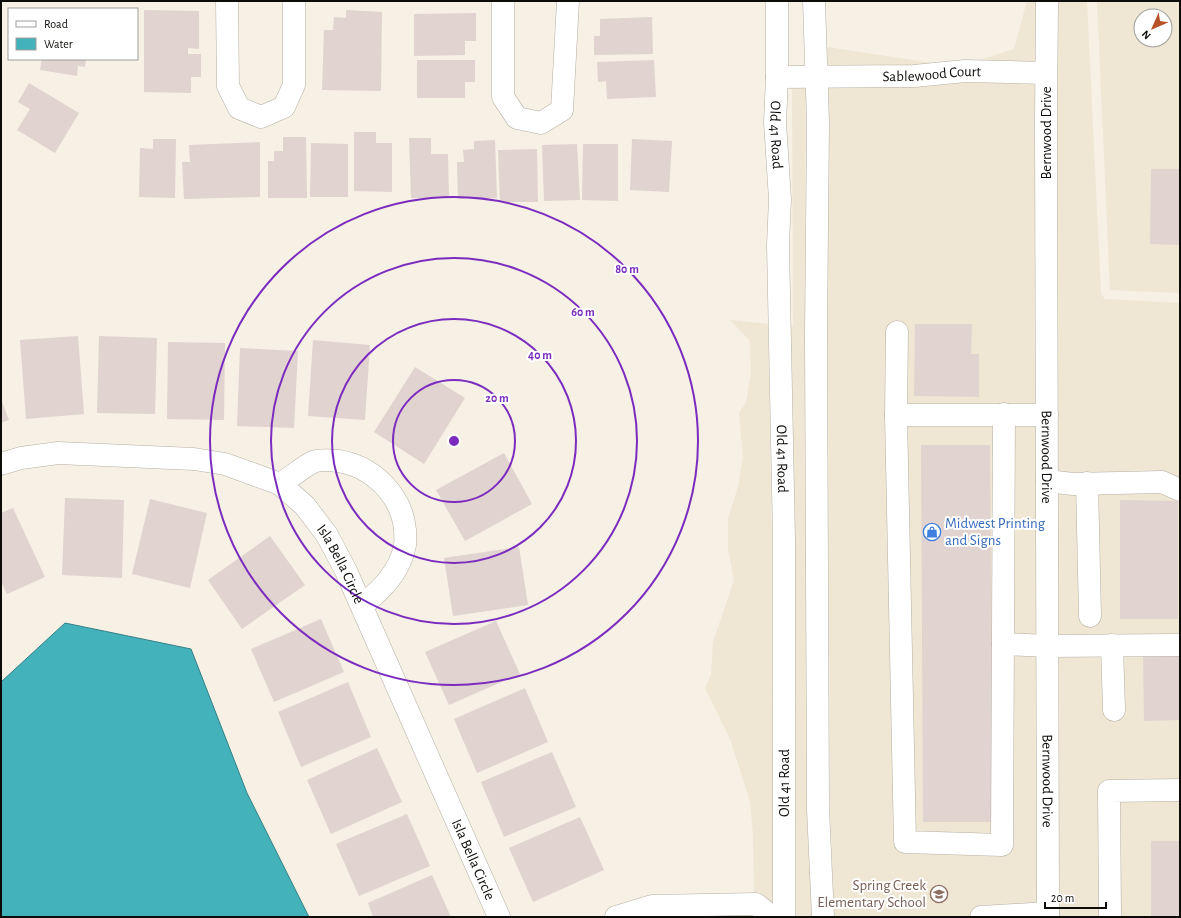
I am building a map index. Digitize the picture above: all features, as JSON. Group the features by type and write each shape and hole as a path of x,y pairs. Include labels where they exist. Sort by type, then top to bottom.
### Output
{"street":[{"path":"227,1 228,86 238,108 261,117 284,107 294,85 294,1"},
{"path":"503,1 503,97 517,118 541,123 562,110 568,1"},
{"name":"Old 41 Road","path":"777,1 777,77 775,123 780,199 778,244 784,547 784,917"},
{"path":"814,1 818,122 816,343 818,809 823,917"},
{"name":"Bernwood Drive","path":"981,917 1048,915 1046,415 1047,1"},
{"name":"Sablewood Court","path":"777,77 914,76 965,71 1046,73"},
{"path":"897,332 896,415 904,842 1002,845 1004,414"},
{"path":"896,415 1046,415"},
{"name":"Isla Bella Circle","path":"1,464 21,458 58,454 194,459 225,464 280,484 305,506 327,535 362,606 499,917"},
{"path":"280,484 314,462 329,460 343,462 358,467 373,475 388,490 398,505 404,521 406,544 400,563 391,579 379,592 362,606"},
{"path":"1047,481 1073,484 1162,482 1180,490"},
{"path":"1087,483 1090,616"},
{"path":"1003,644 1047,646 1180,645"},
{"path":"1112,645 1114,710"},
{"path":"1110,917 1109,791 1180,790"},
{"path":"616,917 652,906 756,904 772,917"}],"shaded area":[{"path":"1027,1 1087,1 1101,294 1105,299 1180,303 1180,917 835,917 830,808 827,238 829,65 827,47 959,67 1014,49"},
{"path":"1097,1 1180,1 1180,293 1110,290"},
{"path":"792,88 806,88 805,325 807,811 812,916 796,915 795,538 791,326 793,326"},
{"path":"730,320 768,324 772,541 773,917 754,896 753,834 750,801 730,739 705,688 711,675 713,642 734,580 728,549 728,518 738,487 743,457 739,413 746,402 751,372 750,341"}],"water":[{"path":"65,623 191,649 247,793 309,917 1,917 1,682"}],"building":[{"path":"144,10 199,11 199,49 188,48 188,54 201,54 201,77 191,77 191,93 144,92"},
{"path":"346,10 382,12 381,91 322,90 324,30 333,30 334,17 346,18"},
{"path":"476,13 476,41 465,41 465,55 414,56 414,14"},
{"path":"652,17 653,54 594,55 594,36 600,36 600,19"},
{"path":"42,60 86,60 85,67 78,66 77,76 40,70"},
{"path":"417,60 475,60 475,82 465,82 465,98 417,98"},
{"path":"654,60 656,97 607,99 606,81 598,82 597,62"},
{"path":"29,83 79,113 55,153 17,130 30,109 18,102"},
{"path":"354,132 376,132 376,143 392,143 392,192 354,191"},
{"path":"283,137 306,137 307,198 268,198 268,161 274,161 274,151 283,151"},
{"path":"409,138 431,138 431,154 448,154 449,198 411,198"},
{"path":"153,139 176,139 175,198 139,197 140,148 153,149"},
{"path":"632,139 672,141 669,192 630,190"},
{"path":"495,140 497,198 458,199 457,162 464,162 463,150 474,149 474,141"},
{"path":"260,142 260,197 184,199 182,162 190,162 189,145"},
{"path":"311,143 348,144 348,197 310,197"},
{"path":"577,144 580,200 544,201 542,145"},
{"path":"583,144 618,144 618,201 582,200"},
{"path":"537,149 538,202 500,202 498,150"},
{"path":"1151,169 1180,169 1180,245 1150,244"},
{"path":"915,324 972,324 971,354 979,354 979,397 914,396"},
{"path":"78,336 84,414 26,419 20,340"},
{"path":"99,336 157,338 155,414 97,413"},
{"path":"313,340 370,345 365,420 308,416"},
{"path":"168,342 225,343 224,420 167,419"},
{"path":"240,348 298,351 294,428 237,426"},
{"path":"415,367 465,398 424,464 374,432"},
{"path":"1,399 9,420 1,423"},
{"path":"921,445 990,445 993,822 923,822"},
{"path":"504,453 532,504 465,541 436,490"},
{"path":"65,498 124,500 122,578 62,575"},
{"path":"150,499 207,513 190,588 132,574"},
{"path":"1120,500 1178,501 1178,619 1120,619"},
{"path":"13,508 45,577 7,594 1,582 1,513"},
{"path":"270,536 305,585 242,629 208,580"},
{"path":"519,547 528,605 453,616 444,558"},
{"path":"321,619 344,672 274,702 251,649"},
{"path":"496,621 520,674 449,705 425,652"},
{"path":"1143,656 1180,656 1180,720 1144,721"},
{"path":"348,682 371,737 301,767 278,712"},
{"path":"525,688 548,742 477,773 454,719"},
{"path":"377,748 402,802 331,834 307,780"},
{"path":"552,752 576,807 504,837 481,782"},
{"path":"407,814 430,866 359,896 336,844"},
{"path":"580,817 604,870 533,902 509,848"},
{"path":"1151,841 1180,841 1180,917 1151,917"},
{"path":"432,875 451,917 373,917 368,903"}],"place":[{"name":"Midwest Printing and Signs","path":"932,532"},
{"name":"Spring Creek Elementary School","path":"939,894"}]}
